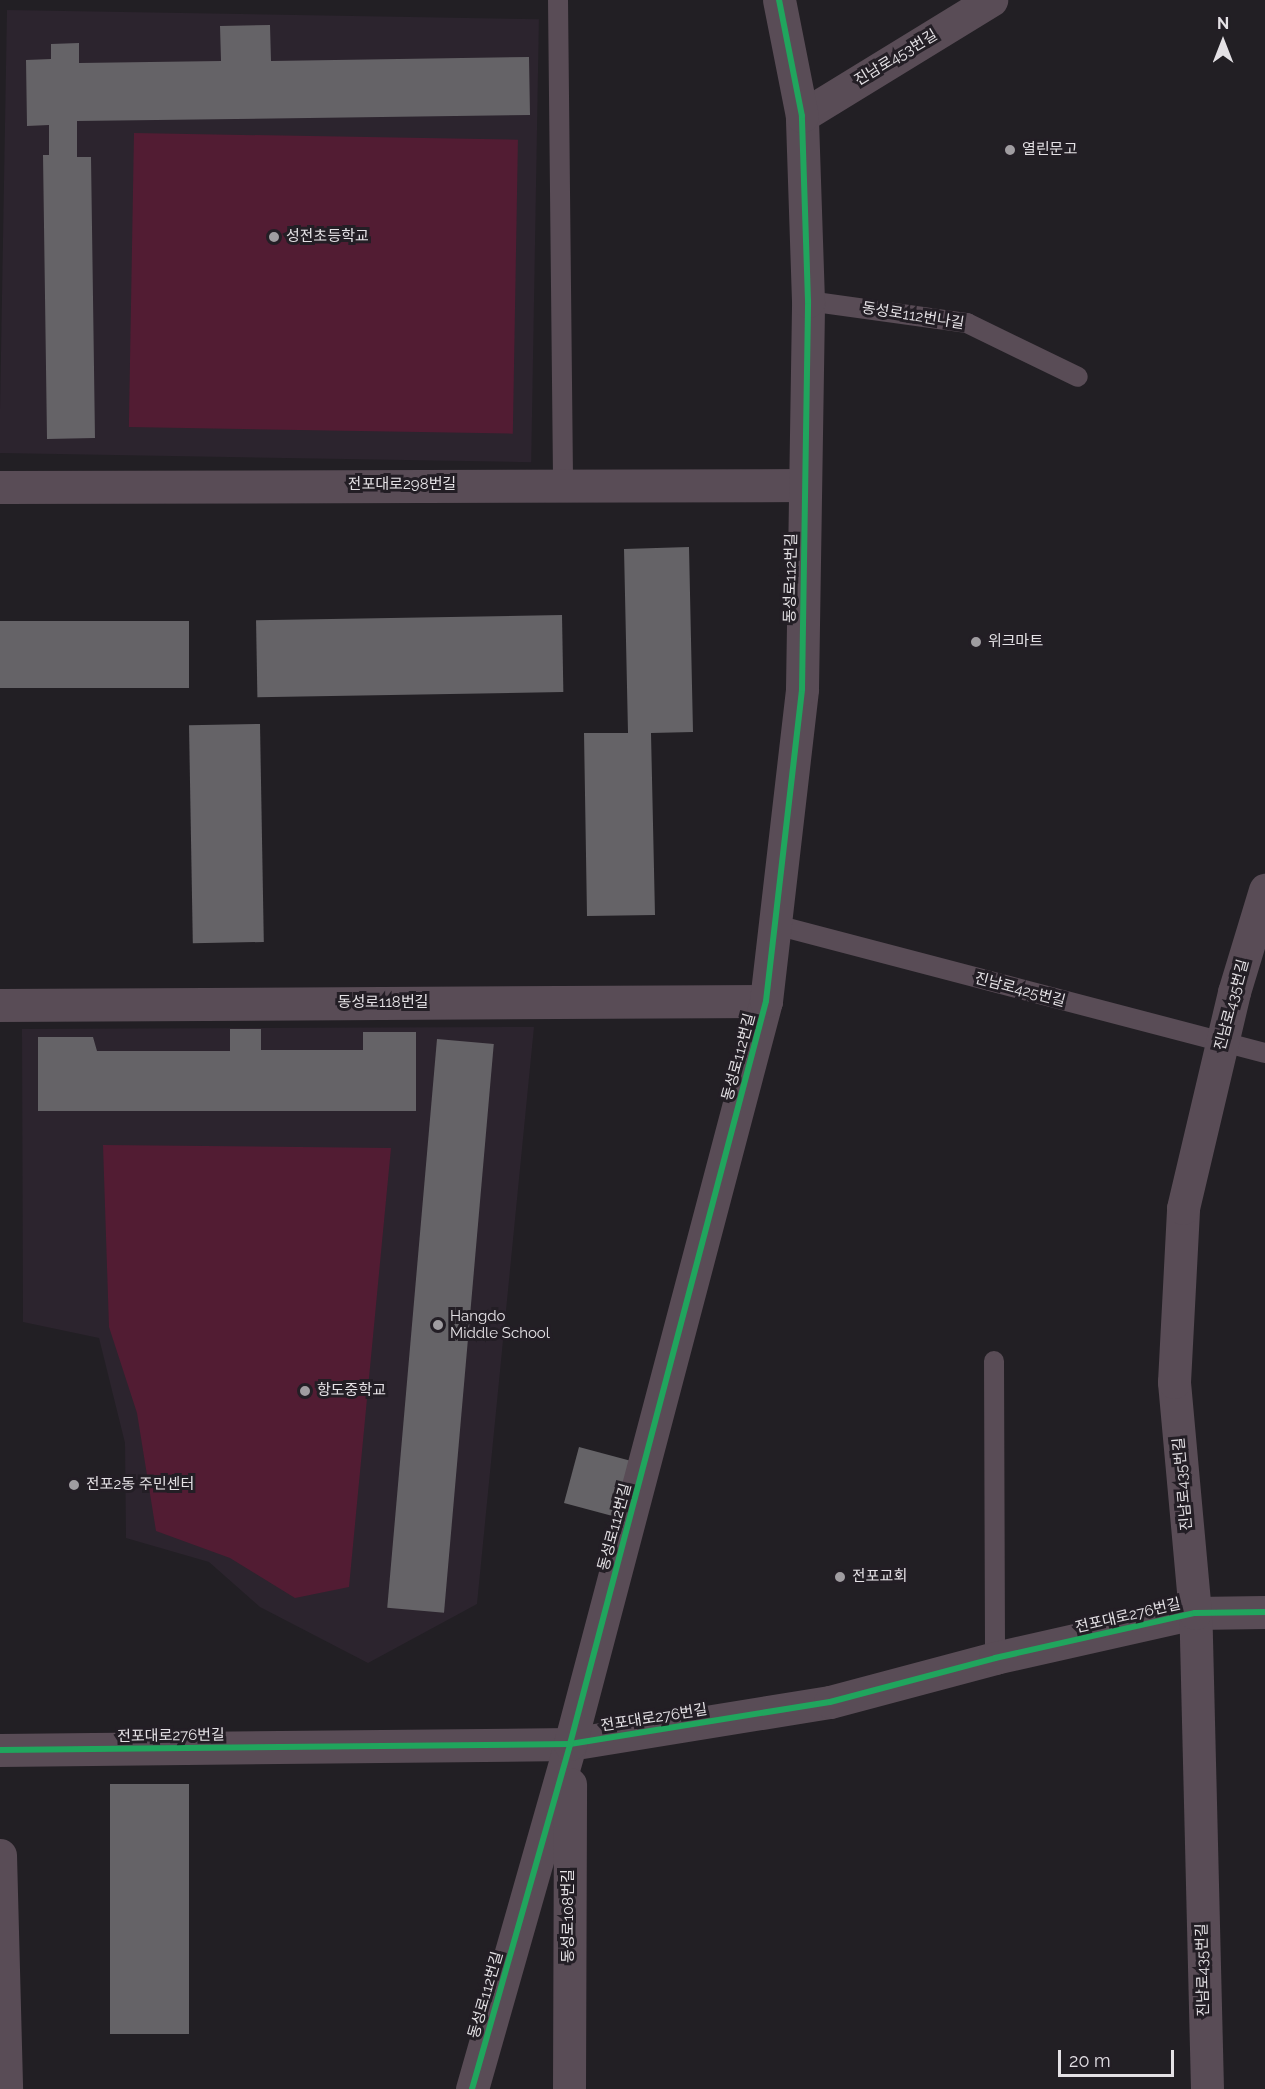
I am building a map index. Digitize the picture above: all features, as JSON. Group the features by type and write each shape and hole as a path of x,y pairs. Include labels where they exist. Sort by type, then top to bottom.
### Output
{"street":[{"name":"동성로112번길","path":"472,2089 570,1744 766,1001 802,689 808,301 801,116 779,0"},
{"name":"진남로453번길","path":"801,116 991,0"},
{"name":"전포대로298번길","path":"0,487 805,485"},
{"name":"진남로435번길","path":"1207,2089 1195,1613 1175,1359 1183,1208 1222,1044 1265,890"},
{"name":"동성로118번길","path":"0,1005 766,1001"},
{"name":"전포대로276번길","path":"0,1750 570,1744 830,1702 995,1658 1195,1613 1265,1612"},
{"name":"동성로108번길","path":"568,2089 570,1744"},
{"path":"0,1855 6,2089"}],"lane":[{"path":"558,0 563,485"},
{"name":"동성로112번나길","path":"808,301 968,323 1078,377"},
{"name":"진남로425번길","path":"776,925 1222,1044 1265,1053"},
{"path":"994,1361 995,1658"}],"shaded area":[{"name":"성전초등학교","path":"7,10 539,19 531,462 0,453"},
{"path":"134,133 518,140 513,434 129,427"},
{"name":"항도중학교","path":"534,1027 477,1604 368,1663 260,1607 209,1562 126,1538 125,1443 99,1338 23,1322 22,1029"},
{"path":"103,1145 391,1148 349,1587 295,1598 230,1558 156,1531 137,1413 109,1327"}],"building":[{"path":"270,25 271,61 529,57 530,115 77,121 77,157 91,157 95,438 47,439 43,155 49,155 49,125 27,126 26,60 51,59 51,44 79,43 79,63 221,61 220,26"},
{"path":"689,547 693,732 651,733 655,915 587,916 584,733 628,733 624,549"},
{"path":"562,615 563,692 257,697 256,620"},
{"path":"0,621 189,621 189,688 0,688"},
{"path":"260,724 264,942 193,943 189,725"},
{"path":"230,1029 261,1029 261,1050 363,1050 363,1032 416,1032 416,1111 38,1111 38,1037 93,1037 97,1051 230,1051"},
{"name":"Hangdo Middle School","path":"437,1039 494,1044 444,1613 387,1608"},
{"path":"579,1447 635,1462 620,1518 564,1503"},
{"path":"110,1784 189,1784 189,2034 110,2034"}],"cycle path":[{"path":"472,2089 570,1744 766,1001 802,689 808,301 802,116 779,0"},
{"path":"0,1750 570,1744 830,1702 995,1658 1195,1613 1265,1612"}],"place":[{"name":"열린문고","path":"1010,150"},
{"name":"성전초등학교","path":"274,237"},
{"name":"위크마트","path":"976,642"},
{"name":"Hangdo Middle School","path":"438,1325"},
{"name":"항도중학교","path":"305,1391"},
{"name":"전포2동 주민센터","path":"74,1485"},
{"name":"전포교회","path":"840,1577"}]}
